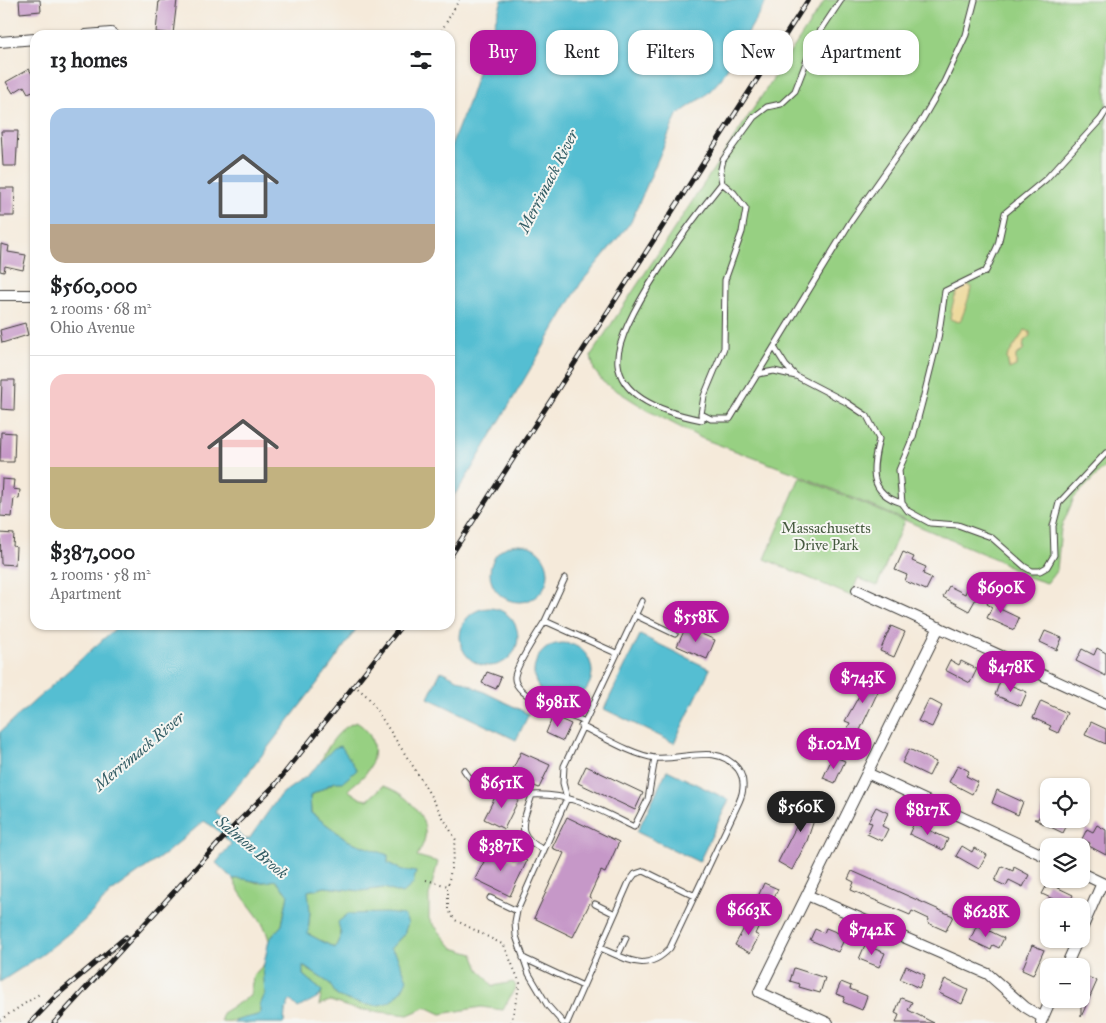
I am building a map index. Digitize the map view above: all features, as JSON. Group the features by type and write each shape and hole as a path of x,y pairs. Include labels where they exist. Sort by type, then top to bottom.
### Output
{"street":[{"path":"0,42 30,39"},
{"path":"0,295 30,295"},
{"path":"857,590 1106,704"},
{"path":"828,1023 759,992 939,627"},
{"path":"867,773 1040,854"},
{"path":"1090,877 1104,884 1090,913"},
{"path":"807,895 988,974 1042,1020 1047,1008"}],"lane":[{"path":"722,183 692,219 640,300 624,332 618,363 628,389 656,405 684,417 702,420 704,396 724,348 725,280 742,232 746,208 734,192 722,183 720,173 723,160 754,117 767,107 781,104 795,90 815,39 841,0"},
{"path":"701,414 711,419 730,419 851,221 922,120 944,82 966,35 975,0"},
{"path":"1106,111 1101,119 1046,179 1006,213 998,245 986,271 945,291 938,340 923,399 913,437 899,470 902,503 908,511 930,523 958,525 991,537 1025,567 1040,571 1052,561 1054,555 1053,526 1059,503 1106,454"},
{"path":"774,346 786,366 796,376"},
{"path":"758,374 774,370 796,376 846,402 867,416 879,439 873,464 875,484 891,500 902,503"},
{"path":"565,578 545,621 515,676 517,687 524,695 643,754 655,758 710,754 723,756 733,763 740,772 743,783 739,802 670,948 662,957 654,962 643,963 600,948"},
{"path":"563,1023 548,1006 529,974 516,936 517,911 567,798 563,783 564,766 582,724 642,601"},
{"path":"635,615 675,634"},
{"path":"545,621 616,653"},
{"path":"464,770 475,783 484,785 509,783 532,795 552,794 579,800 634,827 648,799 655,758"},
{"path":"532,795 524,821 524,833 530,843 544,850"},
{"path":"505,851 510,841 524,833"},
{"path":"567,1023 615,914 635,874 644,871 695,896"},
{"path":"490,898 517,911"},
{"path":"595,904 615,914"},
{"path":"618,955 626,938"},
{"path":"523,958 583,986"}],"path":[{"path":"442,30 459,0"},
{"path":"354,685 368,697 418,774 456,840 448,886 448,909 455,920 504,945 520,983 512,1023"},
{"path":"426,880 448,886"},
{"path":"0,1020 41,993"}],"green space":[{"path":"825,0 1106,0 1106,466 1074,498 1061,528 1057,570 1047,583 1028,577 998,560 797,474 701,438 649,411 603,382 594,370 591,355 776,75 793,75 793,49 803,33 803,75 919,75 919,30 805,30"},
{"name":"Massachusetts Drive Park","path":"800,477 904,521 877,586 858,578 851,596 765,559"},
{"path":"356,722 362,726 371,738 374,752 373,759 366,773 348,790 361,799 368,800 383,786 406,798 418,812 423,820 425,837 417,856 438,862 429,896 429,919 453,948 473,954 479,969 493,986 513,982 516,986 503,1010 481,1007 441,1014 426,1007 408,1015 354,1009 330,1001 319,1005 322,991 303,975 302,966 330,983 337,996 400,966 396,954 390,949 404,934 341,935 335,948 308,934 310,911 307,891 325,887 361,891 384,888 402,894 416,873 402,870 388,863 387,855 349,841 311,813 310,796 335,782 334,748 320,763 323,756 339,733"},
{"path":"243,878 258,883 275,880 288,894 282,925 269,940 262,923 241,894 233,879"},
{"path":"265,963 265,995 260,1005 260,1014 240,1020 221,1021 222,1013 250,996 253,976"}],"sand":[{"path":"966,284 971,287 971,290 959,322 950,319 954,299 959,290"},
{"path":"1025,330 1030,332 1030,336 1024,341 1023,351 1016,355 1016,366 1009,369 1007,357"}],"water":[{"name":"Merrimack River","path":"502,0 767,0 750,30 723,30 723,75 706,95 677,115 631,222 581,283 455,494 455,136 477,75 536,75 536,30 492,30"},
{"path":"519,544 530,546 540,552 546,562 548,573 546,584 540,594 530,600 519,602 508,600 498,594 492,584 490,573 492,562 498,552 508,546"},
{"path":"489,608 500,610 510,616 516,626 518,637 516,648 510,658 500,664 489,666 478,664 468,658 462,648 460,637 462,626 468,616 478,610"},
{"path":"113,630 356,630 329,668 246,776 215,812 245,839 249,839 280,795 307,776 334,748 341,746 357,770 343,782 334,782 310,796 311,813 349,841 388,855 388,863 402,870 416,872 413,884 402,894 384,888 361,891 325,887 308,891 310,911 308,934 335,948 341,935 338,922 348,914 386,913 404,915 408,923 404,934 390,949 396,954 407,979 401,991 386,1003 368,1005 358,1003 337,996 329,983 303,966 303,975 322,991 320,996 298,1008 290,1000 285,1012 284,1023 233,1023 260,1014 260,1005 265,994 263,968 269,940 282,925 288,894 275,880 258,882 233,879 216,863 231,844 215,828 204,821 165,854 110,893 84,921 43,954 0,982 0,732"},
{"path":"640,635 710,669 674,743 604,709"},
{"path":"563,643 574,645 584,651 590,661 592,672 590,683 584,693 574,699 563,701 552,699 542,693 536,683 534,672 536,661 542,651 552,645"},
{"path":"441,671 529,714 516,740 428,698"},
{"path":"667,770 729,800 699,862 637,832"}],"building":[{"path":"19,0 40,0 41,11 20,13"},
{"path":"159,0 177,0 173,30 156,30"},
{"path":"29,69 30,71 30,92 28,93 24,86 13,93 6,82"},
{"path":"1,131 18,131 16,166 3,166"},
{"path":"0,188 15,188 14,216 0,216"},
{"path":"1,244 9,246 8,252 26,255 23,270 5,266 4,272 0,271"},
{"path":"25,323 28,335 2,343 0,330"},
{"path":"2,380 15,380 14,410 1,409"},
{"path":"1,432 15,433 14,462 0,462"},
{"path":"2,479 14,480 13,489 20,490 19,499 14,498 12,517 0,516"},
{"path":"0,533 14,534 13,546 16,547 15,565 1,564"},
{"path":"903,552 914,557 912,561 926,567 923,574 932,578 926,590 905,581 907,575 895,570"},
{"path":"949,586 965,594 967,589 978,595 969,611 943,597"},
{"path":"991,595 1004,601 1000,609 1019,618 1014,630 987,618 992,607 987,604"},
{"path":"891,626 905,632 894,657 880,651"},
{"path":"686,627 715,640 707,659 677,646"},
{"path":"1045,631 1062,638 1057,650 1040,642"},
{"path":"1097,648 1106,653 1106,676 1076,661 1082,649 1094,655"},
{"path":"950,660 959,665 961,661 977,669 970,683 945,670"},
{"path":"869,665 881,671 877,680 882,683 854,743 843,738 850,723 845,721 865,685 861,683"},
{"path":"487,672 501,677 496,689 482,683"},
{"path":"1000,681 1027,692 1021,706 995,695"},
{"path":"929,699 942,706 932,727 918,721"},
{"path":"1041,701 1067,713 1058,733 1049,729 1051,726 1033,718"},
{"path":"553,716 571,724 563,741 546,733"},
{"path":"1091,722 1106,729 1106,744 1085,735"},
{"path":"909,749 936,762 929,776 902,763"},
{"path":"521,752 550,765 539,788 510,775"},
{"path":"833,756 845,761 835,783 823,778"},
{"path":"958,765 969,771 966,776 978,782 972,794 949,782"},
{"path":"586,766 643,793 635,810 578,783"},
{"path":"499,789 519,799 504,829 484,819"},
{"path":"997,790 1023,802 1018,815 992,803"},
{"path":"811,798 825,804 818,821 814,820 807,841 792,870 778,862 797,825 794,824 799,812 804,814"},
{"path":"876,807 888,813 882,826 888,829 882,841 867,834 872,823 868,822"},
{"path":"567,817 619,842 605,873 601,871 589,897 592,899 573,937 534,918 564,853 552,848"},
{"path":"914,823 948,839 943,850 909,834"},
{"path":"1097,825 1106,830 1106,855 1090,847 1090,838 1082,838 1087,829 1093,832"},
{"path":"1053,828 1066,828 1063,833"},
{"path":"962,846 972,852 974,848 987,855 979,869 956,856"},
{"path":"490,850 515,862 518,856 527,861 510,896 475,879"},
{"path":"1002,866 1013,871 1014,867 1029,875 1023,887 1009,880 1006,886 995,881"},
{"path":"852,871 953,916 946,931 928,923 929,919 912,911 910,915 851,890 854,882 848,879"},
{"path":"764,883 778,889 769,908 756,901"},
{"path":"1045,888 1058,888 1073,895 1072,898 1051,898 1042,894"},
{"path":"750,917 760,923 755,934 759,936 750,953 735,945"},
{"path":"977,925 1004,938 999,948 993,945 991,950 970,940"},
{"path":"826,928 846,936 838,952 810,940 815,929 824,933"},
{"path":"865,945 885,953 879,967 859,959"},
{"path":"1032,945 1044,950 1033,975 1022,970"},
{"path":"906,966 925,975 919,988 900,979"},
{"path":"794,968 825,978 820,993 799,987 800,984 790,981"},
{"path":"1090,978 1097,981 1090,997"},
{"path":"945,979 968,990 962,1004 939,993"},
{"path":"841,982 851,986 850,989 867,996 862,1010 843,1002 845,997 836,994"},
{"path":"901,998 912,1002 908,1010 934,1023 896,1023 899,1015 895,1013"},
{"path":"1081,1008 1085,1008 1081,1017"}],"railway":[{"path":"455,549 808,0"},
{"path":"54,1023 238,822 275,785 398,630"},
{"path":"30,1023 57,995 126,937"}],"water label":[{"name":"Salmon Brook","path":"252,847"}]}
